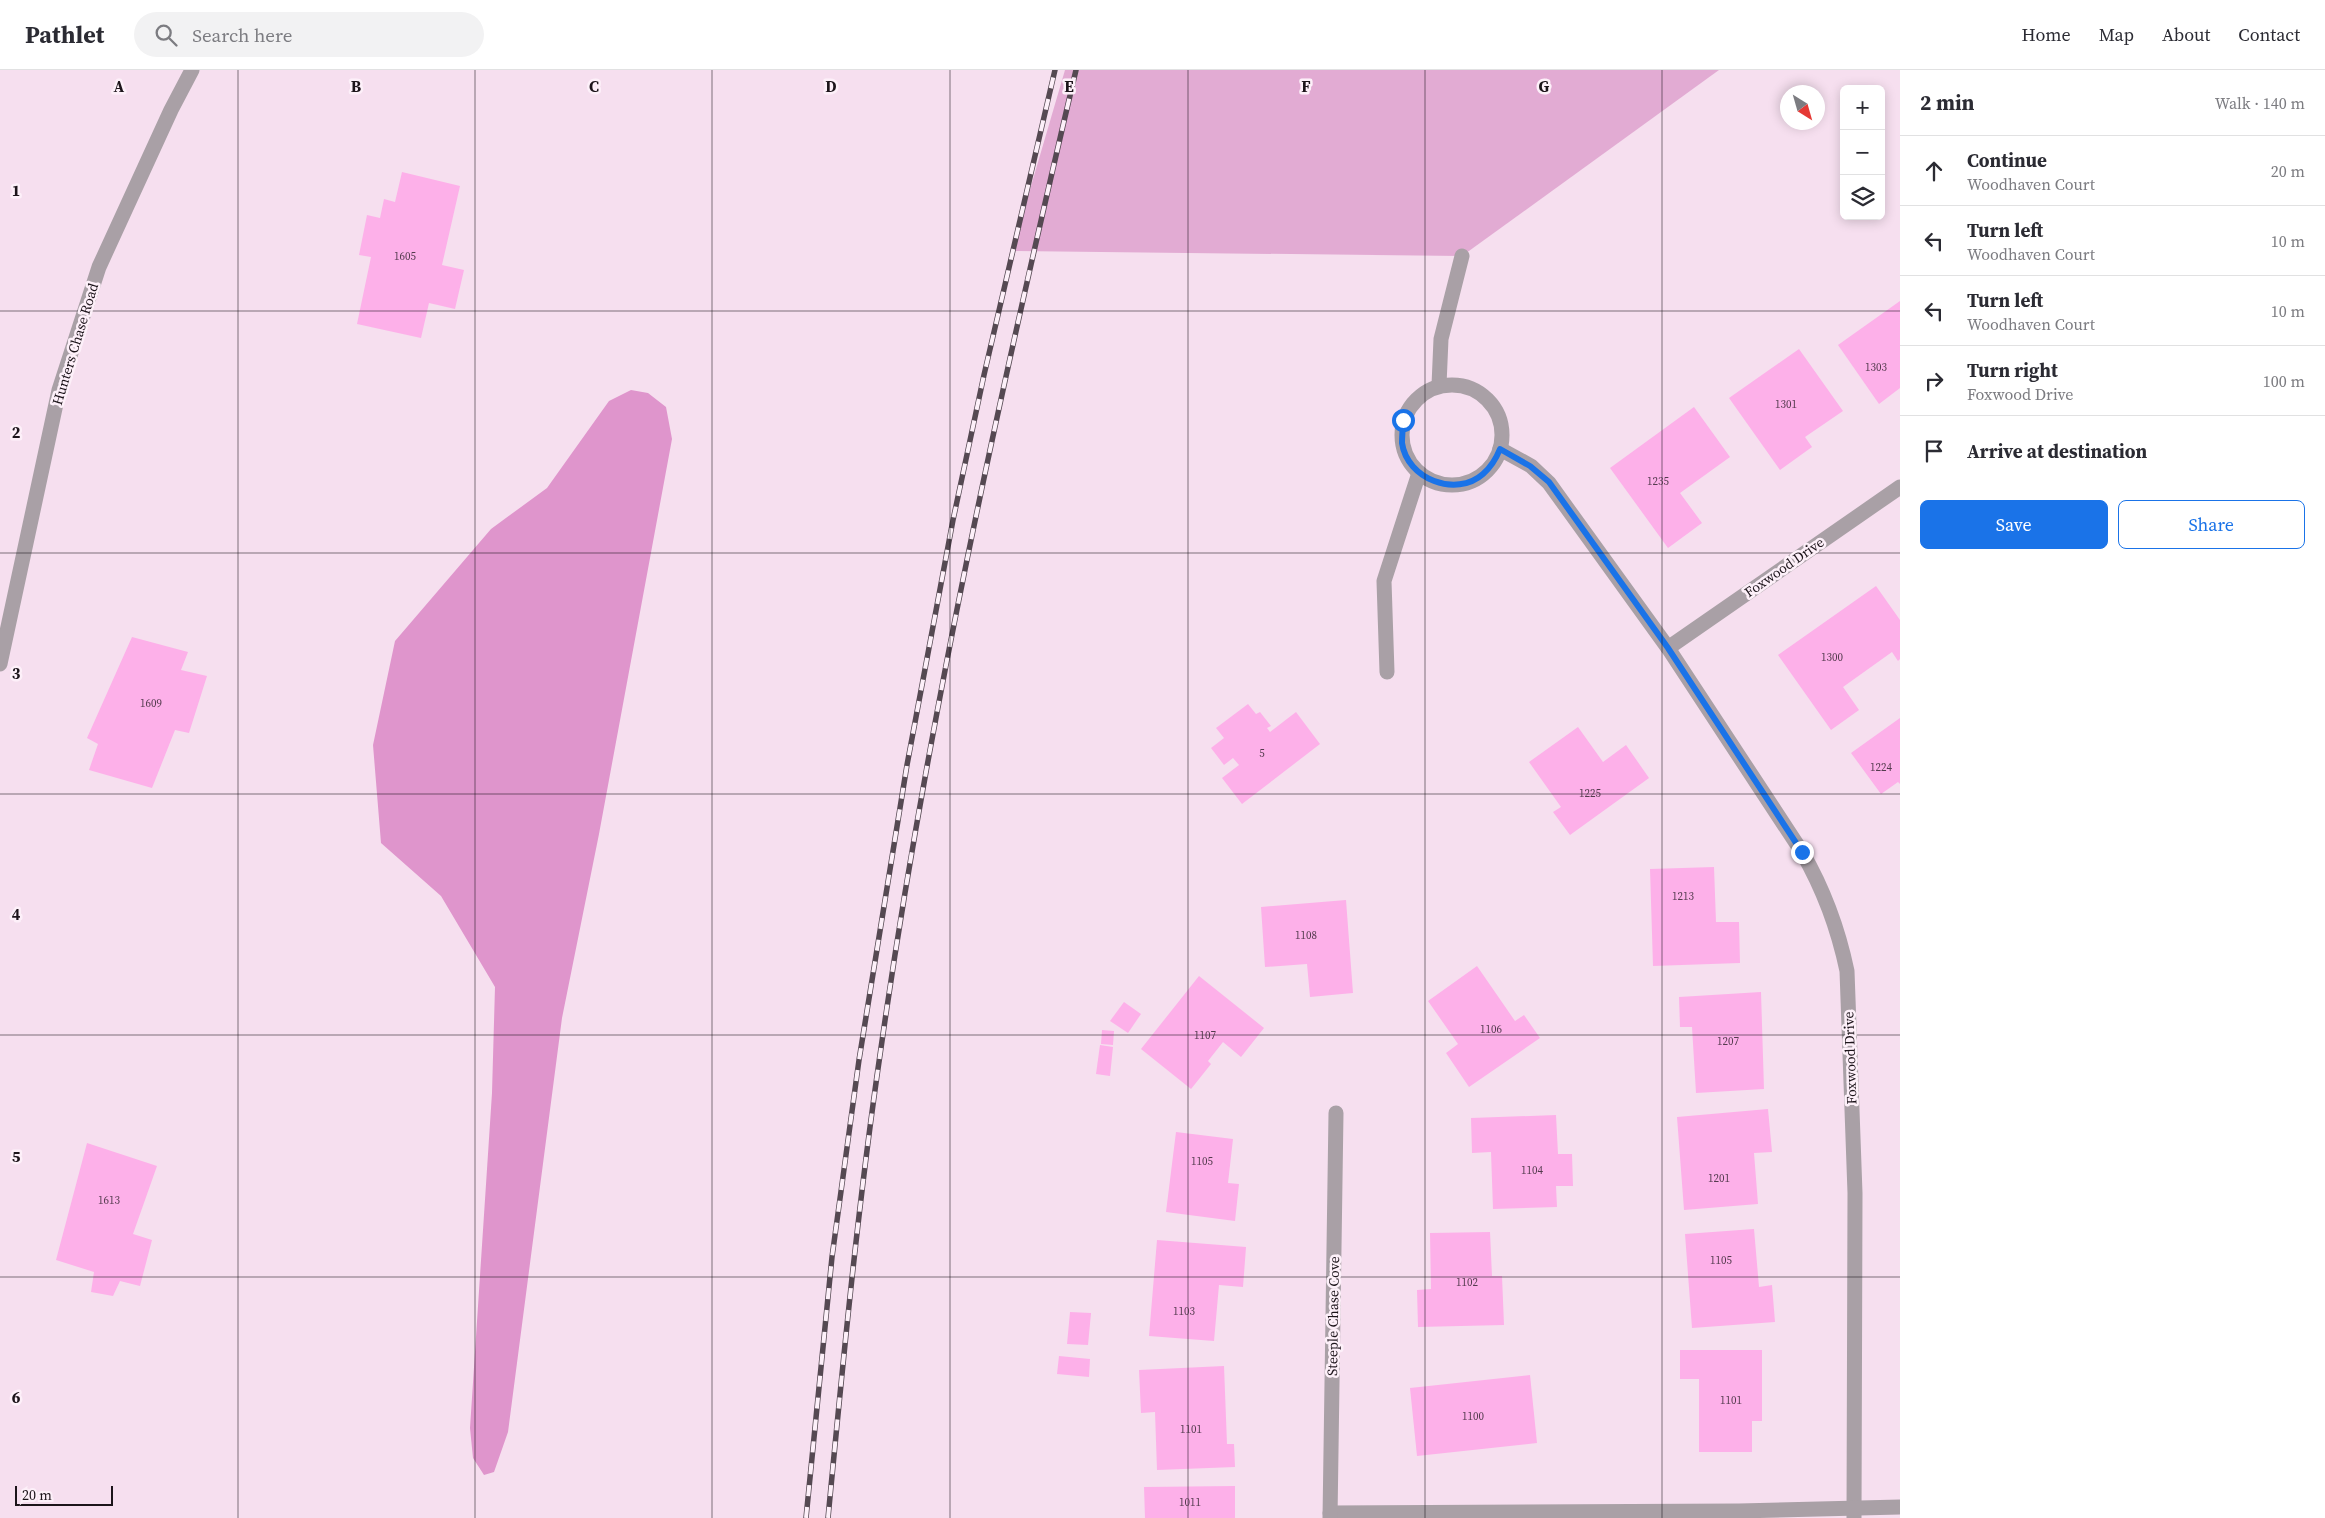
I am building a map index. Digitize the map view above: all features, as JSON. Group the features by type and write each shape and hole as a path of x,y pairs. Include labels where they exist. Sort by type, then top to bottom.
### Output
{"street":[{"name":"Hunters Chase Road","path":"0,664 59,390 99,267 171,110 192,70"},
{"path":"1439,386 1441,339 1462,256"},
{"path":"1464,385 1480,392 1497,411 1502,431 1500,449 1494,462 1482,475 1467,483 1434,482 1419,473 1408,460 1402,444 1403,420 1412,404 1424,393 1439,386 1464,385"},
{"name":"Foxwood Drive","path":"1500,449 1530,466 1549,482 1668,648 1802,852 1820,883 1840,935 1847,971 1854,1193 1854,1513"},
{"path":"1387,672 1384,581 1419,473"},
{"name":"Foxwood Drive","path":"1668,648 1900,487"},
{"name":"Steeple Chase Cove","path":"1330,1516 1336,1113"},
{"path":"1330,1516 1729,1511 1854,1513 1900,1507"}],"shaded area":[{"path":"1065,70 1719,70 1462,256 1012,251"},
{"path":"631,390 648,393 666,407 672,439 599,834 562,1018 508,1432 494,1472 484,1475 473,1458 470,1428 492,1093 495,987 441,896 381,843 373,745 395,641 491,529 547,488 609,401"}],"building":[{"path":"402,172 460,186 442,265 464,270 455,309 429,303 421,338 357,324 371,257 359,255 367,215 380,218 384,199 395,202"},
{"path":"1900,301 1900,388 1879,404 1838,345"},
{"path":"1799,349 1843,411 1805,437 1812,447 1780,470 1729,398"},
{"path":"1694,407 1730,457 1680,493 1702,523 1668,548 1610,468"},
{"path":"1876,586 1900,620 1900,659 1898,661 1892,652 1843,687 1859,710 1831,730 1778,655"},
{"path":"132,637 188,652 181,670 207,676 189,733 175,730 152,788 89,770 98,744 87,738"},
{"path":"1248,704 1256,714 1260,712 1271,726 1267,728 1270,732 1296,712 1320,744 1242,804 1222,778 1239,765 1233,758 1224,765 1211,748 1224,738 1216,728"},
{"path":"1900,718 1900,784 1898,782 1881,794 1851,753"},
{"path":"1578,727 1603,762 1626,745 1649,778 1570,835 1553,812 1561,807 1529,762"},
{"path":"1714,867 1716,922 1739,922 1740,963 1653,966 1650,869"},
{"path":"1346,900 1353,993 1310,997 1307,964 1265,967 1261,907"},
{"path":"1477,966 1515,1021 1524,1015 1540,1038 1469,1087 1446,1053 1458,1044 1428,1001"},
{"path":"1199,976 1264,1028 1241,1057 1223,1042 1208,1061 1211,1064 1191,1089 1141,1049"},
{"path":"1761,992 1764,1089 1696,1093 1692,1027 1680,1027 1679,997"},
{"path":"1124,1002 1141,1014 1128,1033 1110,1021"},
{"path":"1102,1030 1114,1031 1113,1045 1101,1044"},
{"path":"1100,1045 1113,1047 1110,1076 1096,1074"},
{"path":"1768,1109 1772,1152 1754,1153 1758,1204 1684,1210 1677,1117"},
{"path":"1556,1115 1558,1154 1572,1154 1573,1186 1556,1186 1557,1207 1493,1209 1491,1152 1472,1153 1471,1118"},
{"path":"1176,1132 1233,1139 1228,1183 1239,1184 1235,1221 1166,1212"},
{"path":"87,1143 157,1166 133,1234 152,1240 140,1286 120,1281 113,1296 91,1292 94,1272 56,1260"},
{"path":"1754,1229 1759,1287 1772,1285 1775,1322 1692,1328 1685,1234"},
{"path":"1490,1232 1492,1276 1502,1276 1504,1325 1418,1327 1417,1290 1431,1289 1430,1233"},
{"path":"1157,1240 1246,1247 1243,1287 1219,1285 1214,1341 1149,1336"},
{"path":"1070,1312 1091,1313 1088,1345 1067,1344"},
{"path":"1680,1350 1762,1350 1762,1421 1752,1421 1752,1452 1699,1452 1699,1379 1680,1379"},
{"path":"1059,1356 1090,1359 1089,1377 1057,1374"},
{"path":"1224,1366 1227,1444 1234,1444 1235,1467 1157,1470 1155,1412 1141,1413 1139,1370"},
{"path":"1530,1375 1537,1443 1417,1456 1410,1388"},
{"path":"1235,1486 1235,1518 1145,1518 1144,1487"}],"railway":[{"path":"806,1518 832,1257 859,1060 907,765 953,520 984,375 1055,70"},
{"path":"828,1518 845,1341 865,1165 881,1048 921,802 943,679 993,435 1076,70"}],"route":[{"path":"1403,420 1402,444 1408,460 1419,473 1434,482 1450,485 1467,483 1482,475 1494,462 1500,449 1530,466 1549,482 1668,648 1802,852"}]}
